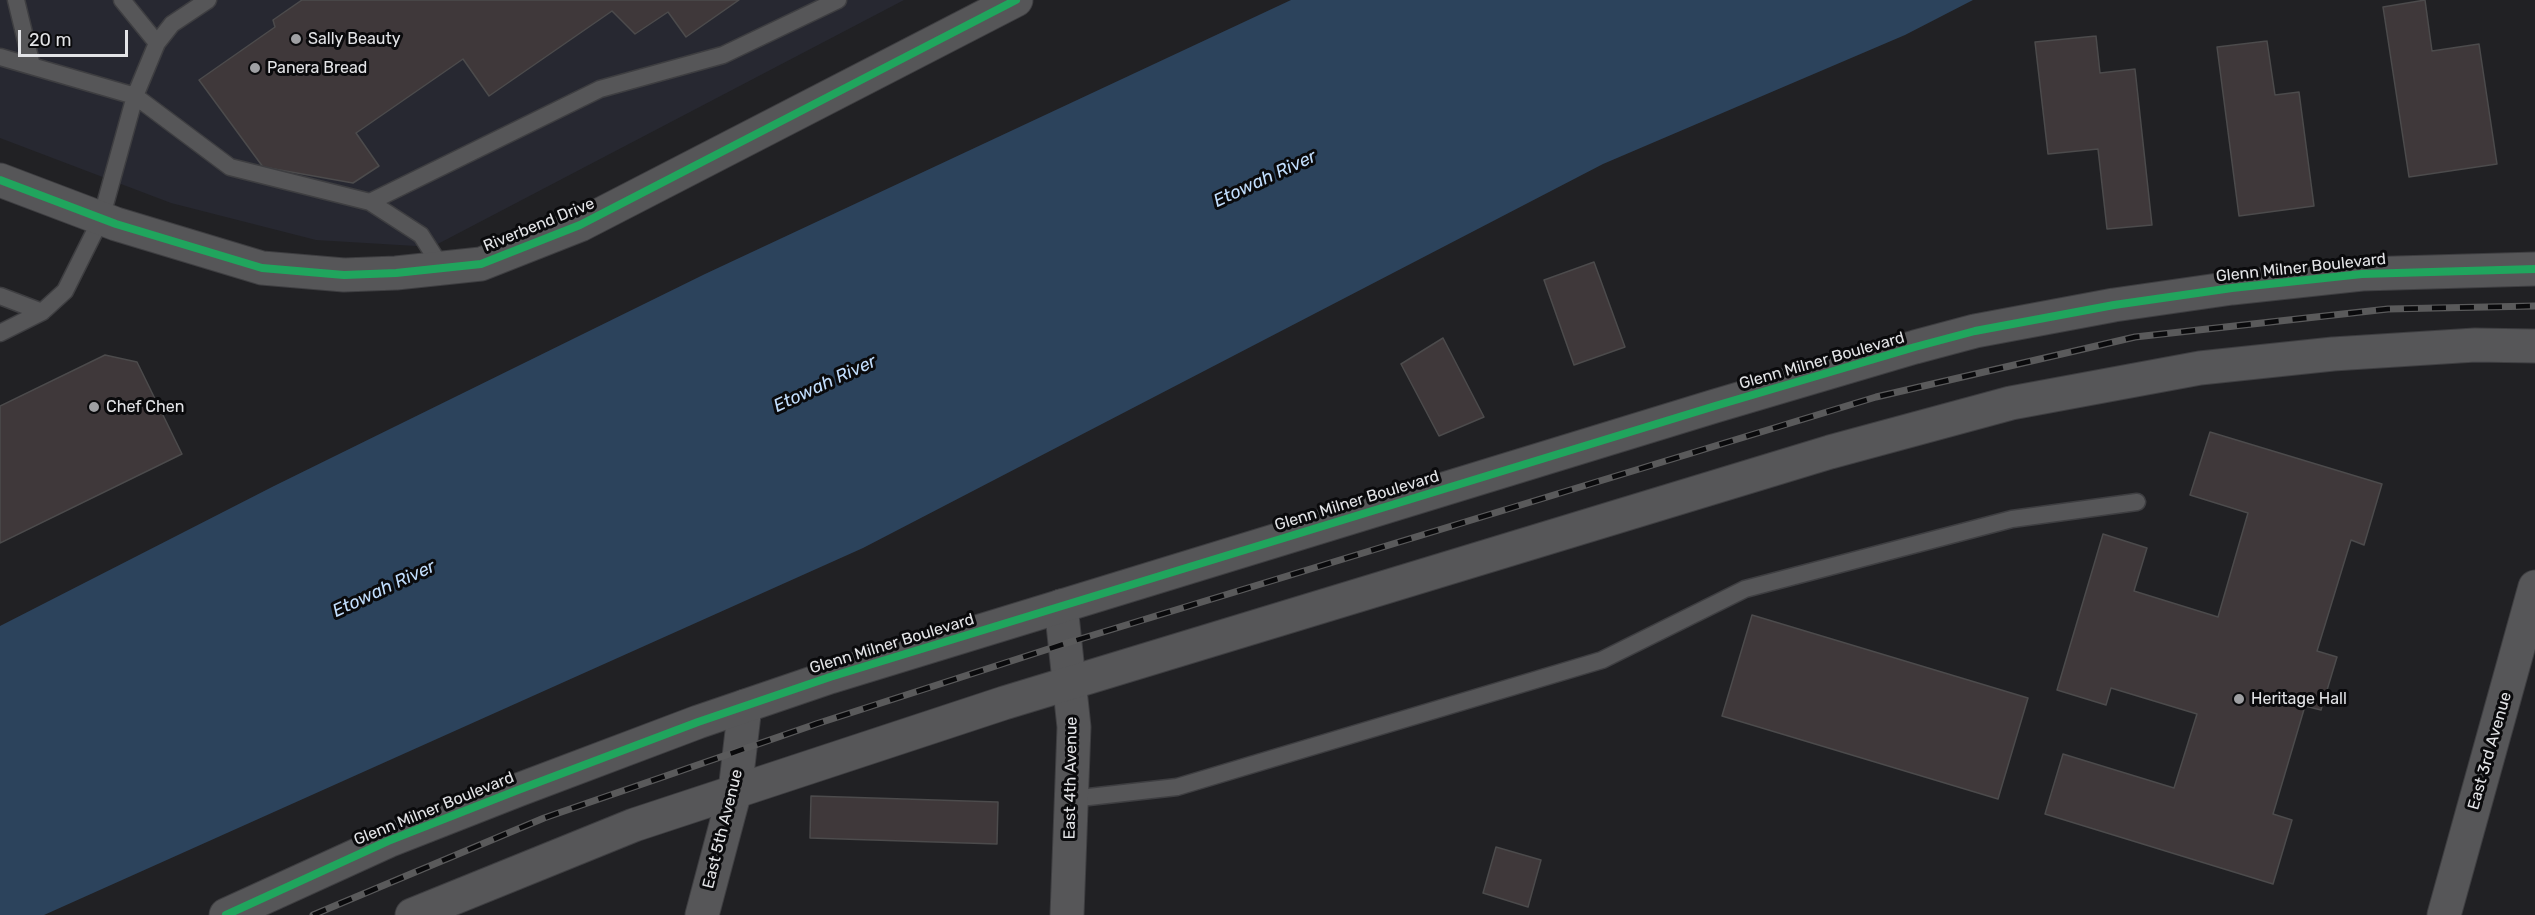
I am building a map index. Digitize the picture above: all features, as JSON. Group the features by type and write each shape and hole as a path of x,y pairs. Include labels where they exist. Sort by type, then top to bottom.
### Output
{"street":[{"name":"Riverbend Drive","path":"0,180 101,219 262,268 344,275 481,264 580,225 1004,3"},
{"name":"Glenn Milner Boulevard","path":"226,915 399,837 745,706 1061,606 1715,406 1975,331 2114,305 2352,275 2535,269"},
{"path":"412,915 634,825 1069,684 1819,455 2011,403 2200,368 2333,354 2475,345 2535,346"},
{"name":"East 3rd Avenue","path":"2444,915 2535,587"},
{"name":"East 4th Avenue","path":"1061,606 1074,727 1067,915"},
{"name":"East 5th Avenue","path":"702,915 735,791 745,706"}],"lane":[{"path":"16,0 32,66"},
{"path":"122,0 157,42"},
{"path":"0,333 42,312 65,291 101,219 135,96 157,42 172,24 208,0"},
{"path":"370,202 600,89 723,55 838,0"},
{"path":"0,57 135,96 230,167 370,202 421,235 442,268"},
{"path":"0,296 42,312"},
{"path":"1071,799 1177,787 1602,660 1745,589 2012,519 2138,502"}],"shaded area":[{"path":"0,0 904,0 432,247 316,240 171,203 0,138"}],"water":[{"name":"Etowah River","path":"1291,0 1973,0 1905,35 1603,164 863,548 44,915 0,915 0,626 274,486 705,274"}],"building":[{"path":"302,0 739,0 686,37 668,12 635,34 612,11 489,96 463,59 356,133 379,166 353,183 263,167 199,80 275,27 273,20"},
{"path":"2425,0 2432,51 2479,44 2497,164 2409,177 2383,7"},
{"path":"2096,36 2100,73 2135,69 2152,225 2107,229 2098,149 2048,154 2035,42"},
{"path":"2267,41 2275,95 2299,92 2314,206 2239,216 2217,47"},
{"path":"1594,262 1625,347 1574,365 1544,280"},
{"path":"1443,338 1484,417 1439,436 1401,364"},
{"path":"105,355 137,362 182,454 0,543 0,406"},
{"path":"2210,432 2382,484 2364,545 2351,540 2317,651 2337,657 2321,710 2305,706 2273,814 2292,820 2273,884 2045,814 2063,754 2174,788 2197,714 2111,688 2106,705 2057,690 2103,534 2147,548 2134,591 2218,617 2248,513 2190,495"},
{"path":"1752,615 2028,698 1998,799 1722,716"},
{"path":"811,796 998,802 997,844 810,838"},
{"path":"1496,847 1541,860 1528,907 1483,893"}],"railway":[{"path":"313,915 544,818 816,724 1067,643 1876,397 2135,337 2388,309 2535,306"}],"cycle path":[{"path":"0,180 116,224 262,268 344,275 396,273 481,264 580,225 1016,0"},
{"path":"226,915 388,841 698,722 830,677 1915,347 1975,331 2114,305 2232,288 2362,274 2535,269"}],"place":[{"name":"Sally Beauty","path":"296,39"},
{"name":"Panera Bread","path":"255,68"},
{"name":"Chef Chen","path":"94,407"},
{"name":"Heritage Hall","path":"2239,699"}]}
